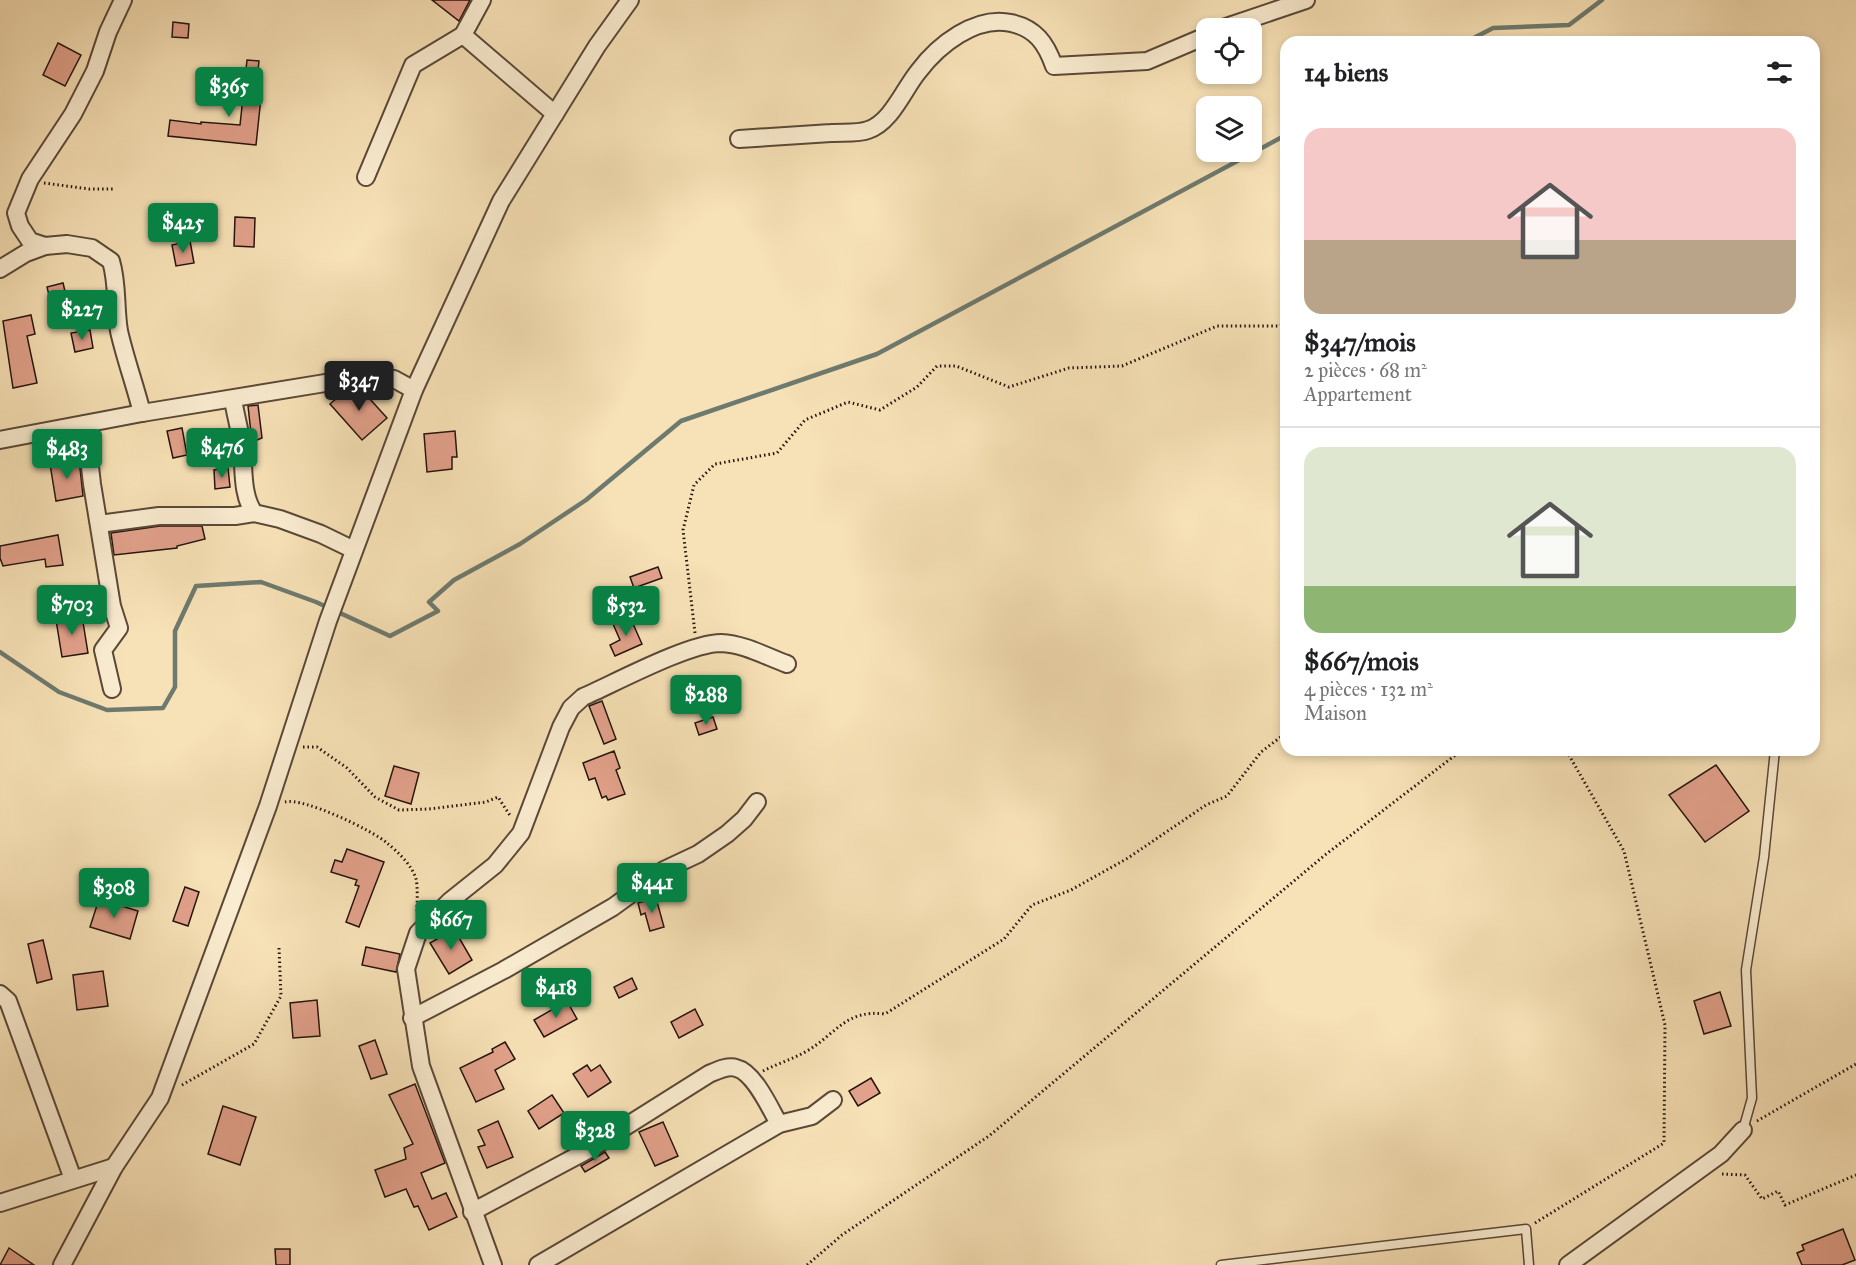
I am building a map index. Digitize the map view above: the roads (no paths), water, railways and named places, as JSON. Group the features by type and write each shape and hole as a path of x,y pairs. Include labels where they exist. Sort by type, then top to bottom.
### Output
{"street":[{"path":"45,246 30,241 20,226 16,213 30,179 85,91 123,0"},
{"path":"366,177 413,65 463,35 482,0"},
{"path":"62,1265 114,1167 160,1098 289,748 328,621 414,390 501,201 597,46 630,0"},
{"path":"1253,18 1306,0"},
{"path":"739,139 869,130 890,114 919,71 945,44 975,27 1000,20 1024,26 1037,35 1048,50 1054,66 1147,61 1196,40"},
{"path":"463,35 555,114"},
{"path":"0,269 26,253 45,246 67,244 92,248 111,261 116,280 116,309 120,332 142,413"},
{"path":"0,440 142,413 374,375 394,379 414,390"},
{"path":"233,399 241,441 248,505 254,513"},
{"path":"85,424 112,606 119,628 103,650 112,689"},
{"path":"99,524 131,518 178,515 235,516 254,513 280,519 321,534 354,550"},
{"path":"493,1265 421,1066 406,969 418,933 450,901 495,865 521,833 561,727 571,708 583,697 697,646 720,643 745,647 787,664"},
{"path":"412,1018 504,970 612,907 664,870 698,854 727,834 744,819 757,802"},
{"path":"0,994 8,1001 73,1179"},
{"path":"472,1212 590,1149 720,1069 736,1067 751,1076 779,1124"},
{"path":"538,1265 779,1124 812,1116 832,1100"},
{"path":"1568,1265 1721,1154 1743,1130"},
{"path":"0,1203 114,1167"}],"lane":[{"path":"1743,1130 1752,1098 1746,970 1764,857 1774,756"},
{"path":"1221,1265 1526,1229 1529,1265"}],"waterway":[{"path":"1478,36 1493,28 1569,25 1602,0"},
{"path":"0,652 59,692 107,710 163,708 175,687 175,631 196,586 261,582 316,602 390,636 438,611 429,602 454,580 520,544 586,500 681,421 877,354 1280,138"}]}
